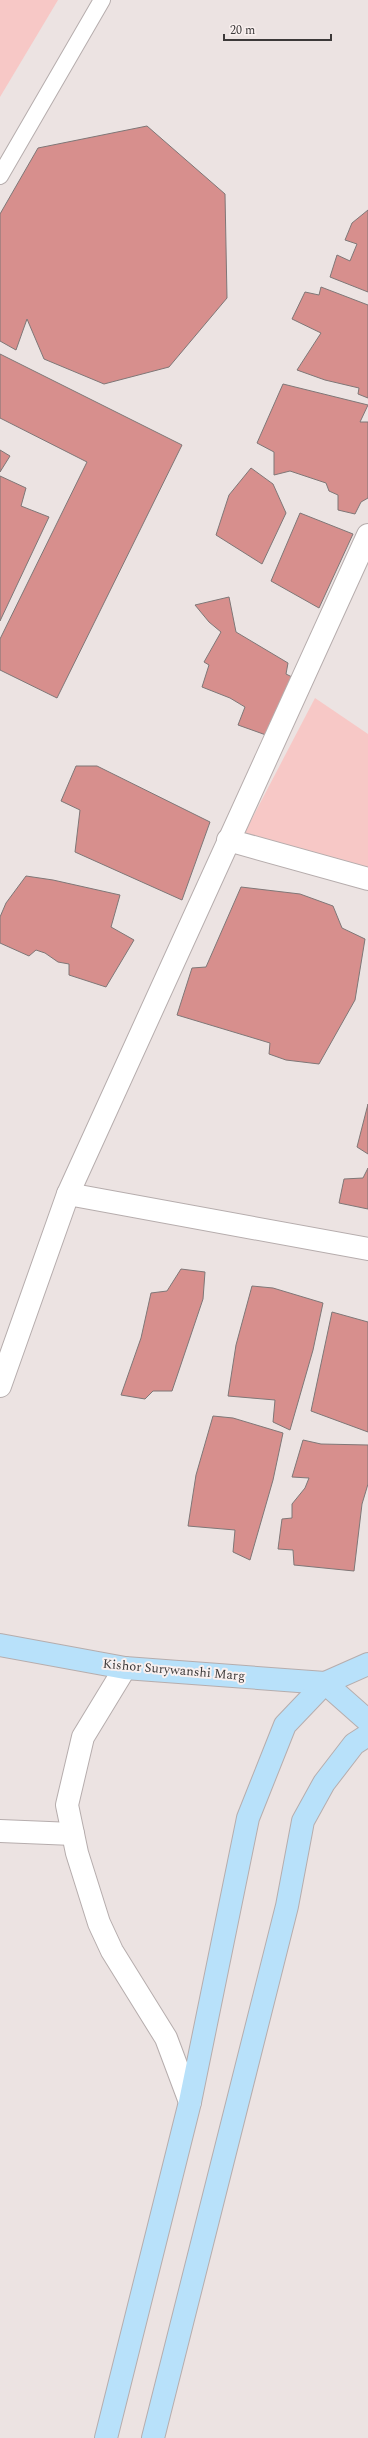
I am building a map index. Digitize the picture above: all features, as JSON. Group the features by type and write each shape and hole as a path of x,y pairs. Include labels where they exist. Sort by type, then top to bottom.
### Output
{"main road":[{"name":"Kishor Surywanshi Marg","path":"0,1645 125,1668 325,1683"},
{"path":"106,2438 190,2102 248,1818 285,1724 325,1683 368,1664"},
{"path":"325,1683 368,1721"},
{"path":"153,2438 287,1906 303,1821 324,1783 354,1744 368,1735"}],"street":[{"path":"0,1386 68,1194 368,535"},
{"path":"228,840 368,879"},
{"path":"68,1194 368,1248"},
{"path":"125,1668 83,1737 67,1805 73,1834 99,1923 112,1951 166,2038 190,2102"},
{"path":"0,1831 73,1834"}],"lane":[{"path":"0,176 102,0"}],"shaded area":[{"path":"0,0 58,0 0,97"},
{"path":"315,698 368,734 368,872 244,834"}],"building":[{"path":"147,126 225,194 227,298 169,367 104,384 44,359 27,319 16,350 0,341 0,214 38,148"},
{"path":"368,210 368,292 330,277 337,255 350,261 357,244 345,240 352,223"},
{"path":"321,287 368,305 368,398 358,394 359,388 325,380 297,370 321,333 292,319 305,292 319,295"},
{"path":"0,354 182,445 57,698 0,670 0,639 87,462 0,418"},
{"path":"283,384 368,405 360,422 368,422 368,498 361,502 355,514 338,510 338,495 329,491 326,483 290,471 274,475 274,452 257,443"},
{"path":"0,450 10,456 0,472"},
{"path":"251,468 273,484 286,513 262,564 216,535 229,495"},
{"path":"0,476 26,488 21,506 49,517 0,621"},
{"path":"300,513 353,534 319,608 271,581"},
{"path":"229,597 236,632 288,663 286,674 298,680 266,735 238,725 245,707 230,698 202,687 209,665 204,662 221,632 209,622 195,605"},
{"path":"76,766 97,766 210,822 182,900 75,852 80,810 61,801"},
{"path":"26,876 53,880 120,895 111,927 134,940 106,987 69,975 69,964 58,962 45,953 36,950 29,956 0,943 0,917 6,903"},
{"path":"241,887 300,894 333,906 342,928 365,939 355,1000 319,1064 286,1060 269,1054 270,1043 177,1015 192,968 206,967"},
{"path":"368,1104 368,1154 357,1147"},
{"path":"368,1168 368,1209 339,1203 344,1179 363,1178"},
{"path":"181,1269 205,1272 203,1299 172,1391 153,1391 145,1399 121,1395 141,1338 151,1293 167,1291"},
{"path":"252,1286 273,1288 323,1303 313,1350 290,1430 273,1422 275,1400 228,1396 236,1345"},
{"path":"332,1312 368,1322 368,1432 311,1411"},
{"path":"213,1416 233,1418 283,1433 273,1480 250,1560 233,1552 235,1530 188,1526 196,1475"},
{"path":"303,1440 321,1444 368,1445 368,1484 362,1504 354,1571 294,1565 293,1550 278,1549 282,1519 292,1518 292,1504 305,1488 309,1478 292,1477"}]}
